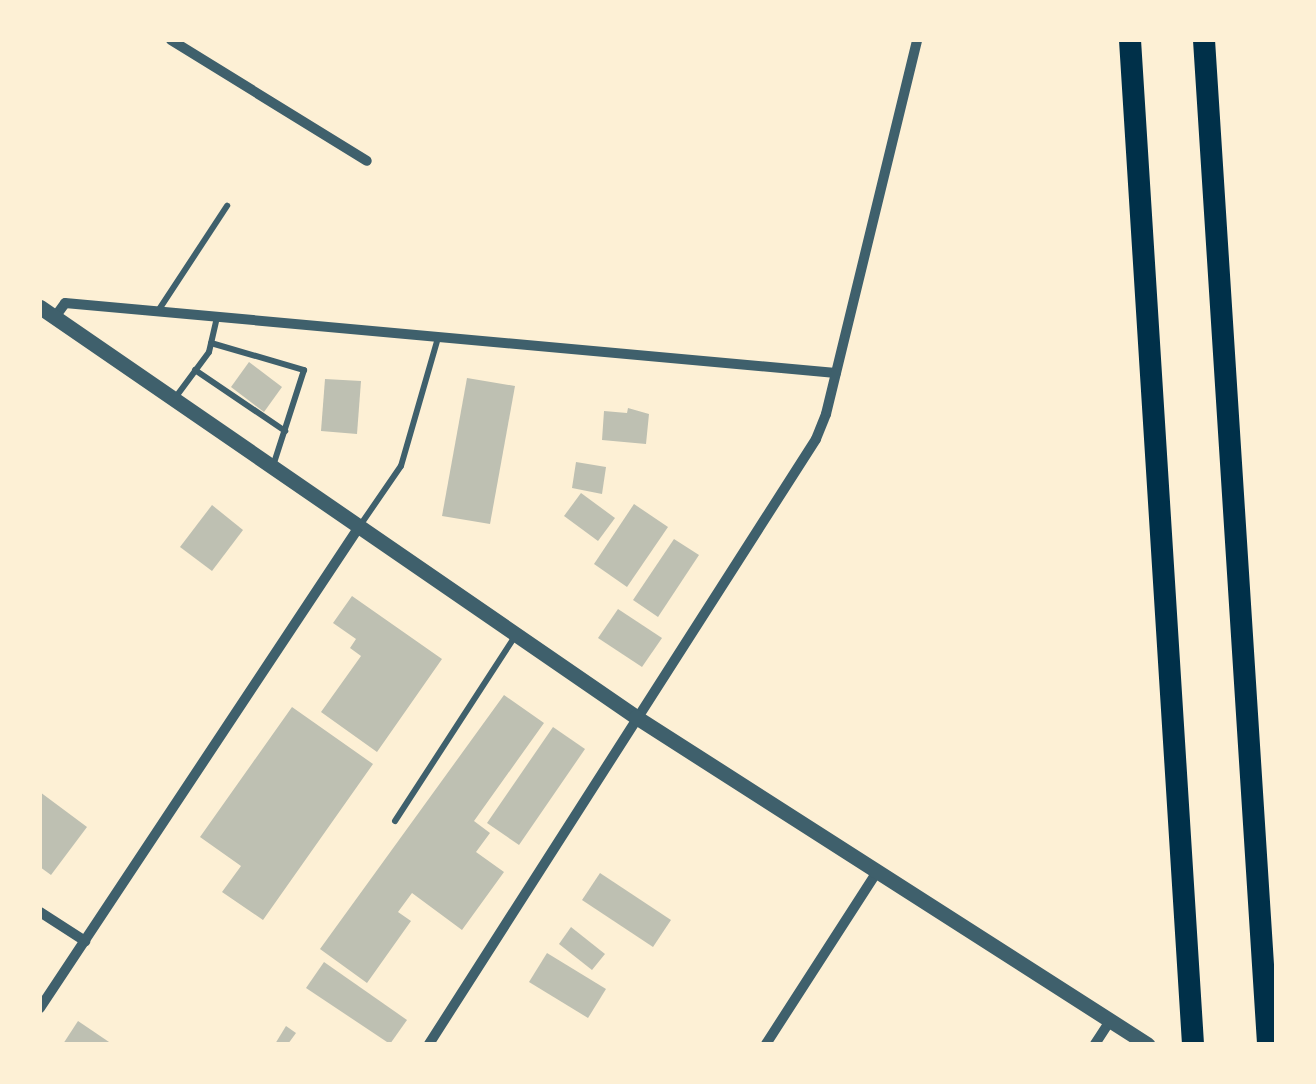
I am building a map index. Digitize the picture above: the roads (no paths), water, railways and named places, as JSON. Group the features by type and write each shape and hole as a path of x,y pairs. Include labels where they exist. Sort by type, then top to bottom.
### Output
{"highway":[{"path":"1130,40 1193,1032"},
{"path":"1204,40 1268,1044"}],"street":[{"path":"172,40 367,161"},
{"path":"429,1044 810,450 826,414 917,40"},
{"path":"56,317 65,302 836,372"},
{"path":"40,308 636,717 1147,1044"},
{"path":"40,1008 359,527"},
{"path":"766,1044 878,872"},
{"path":"40,912 85,940"},
{"path":"1095,1044 1110,1021"}],"lane":[{"path":"158,311 227,206"},
{"path":"174,399 211,343 217,316"},
{"path":"359,527 401,466 439,336"},
{"path":"211,343 304,370 272,467"},
{"path":"195,370 285,431"},
{"path":"395,822 516,634"}]}
